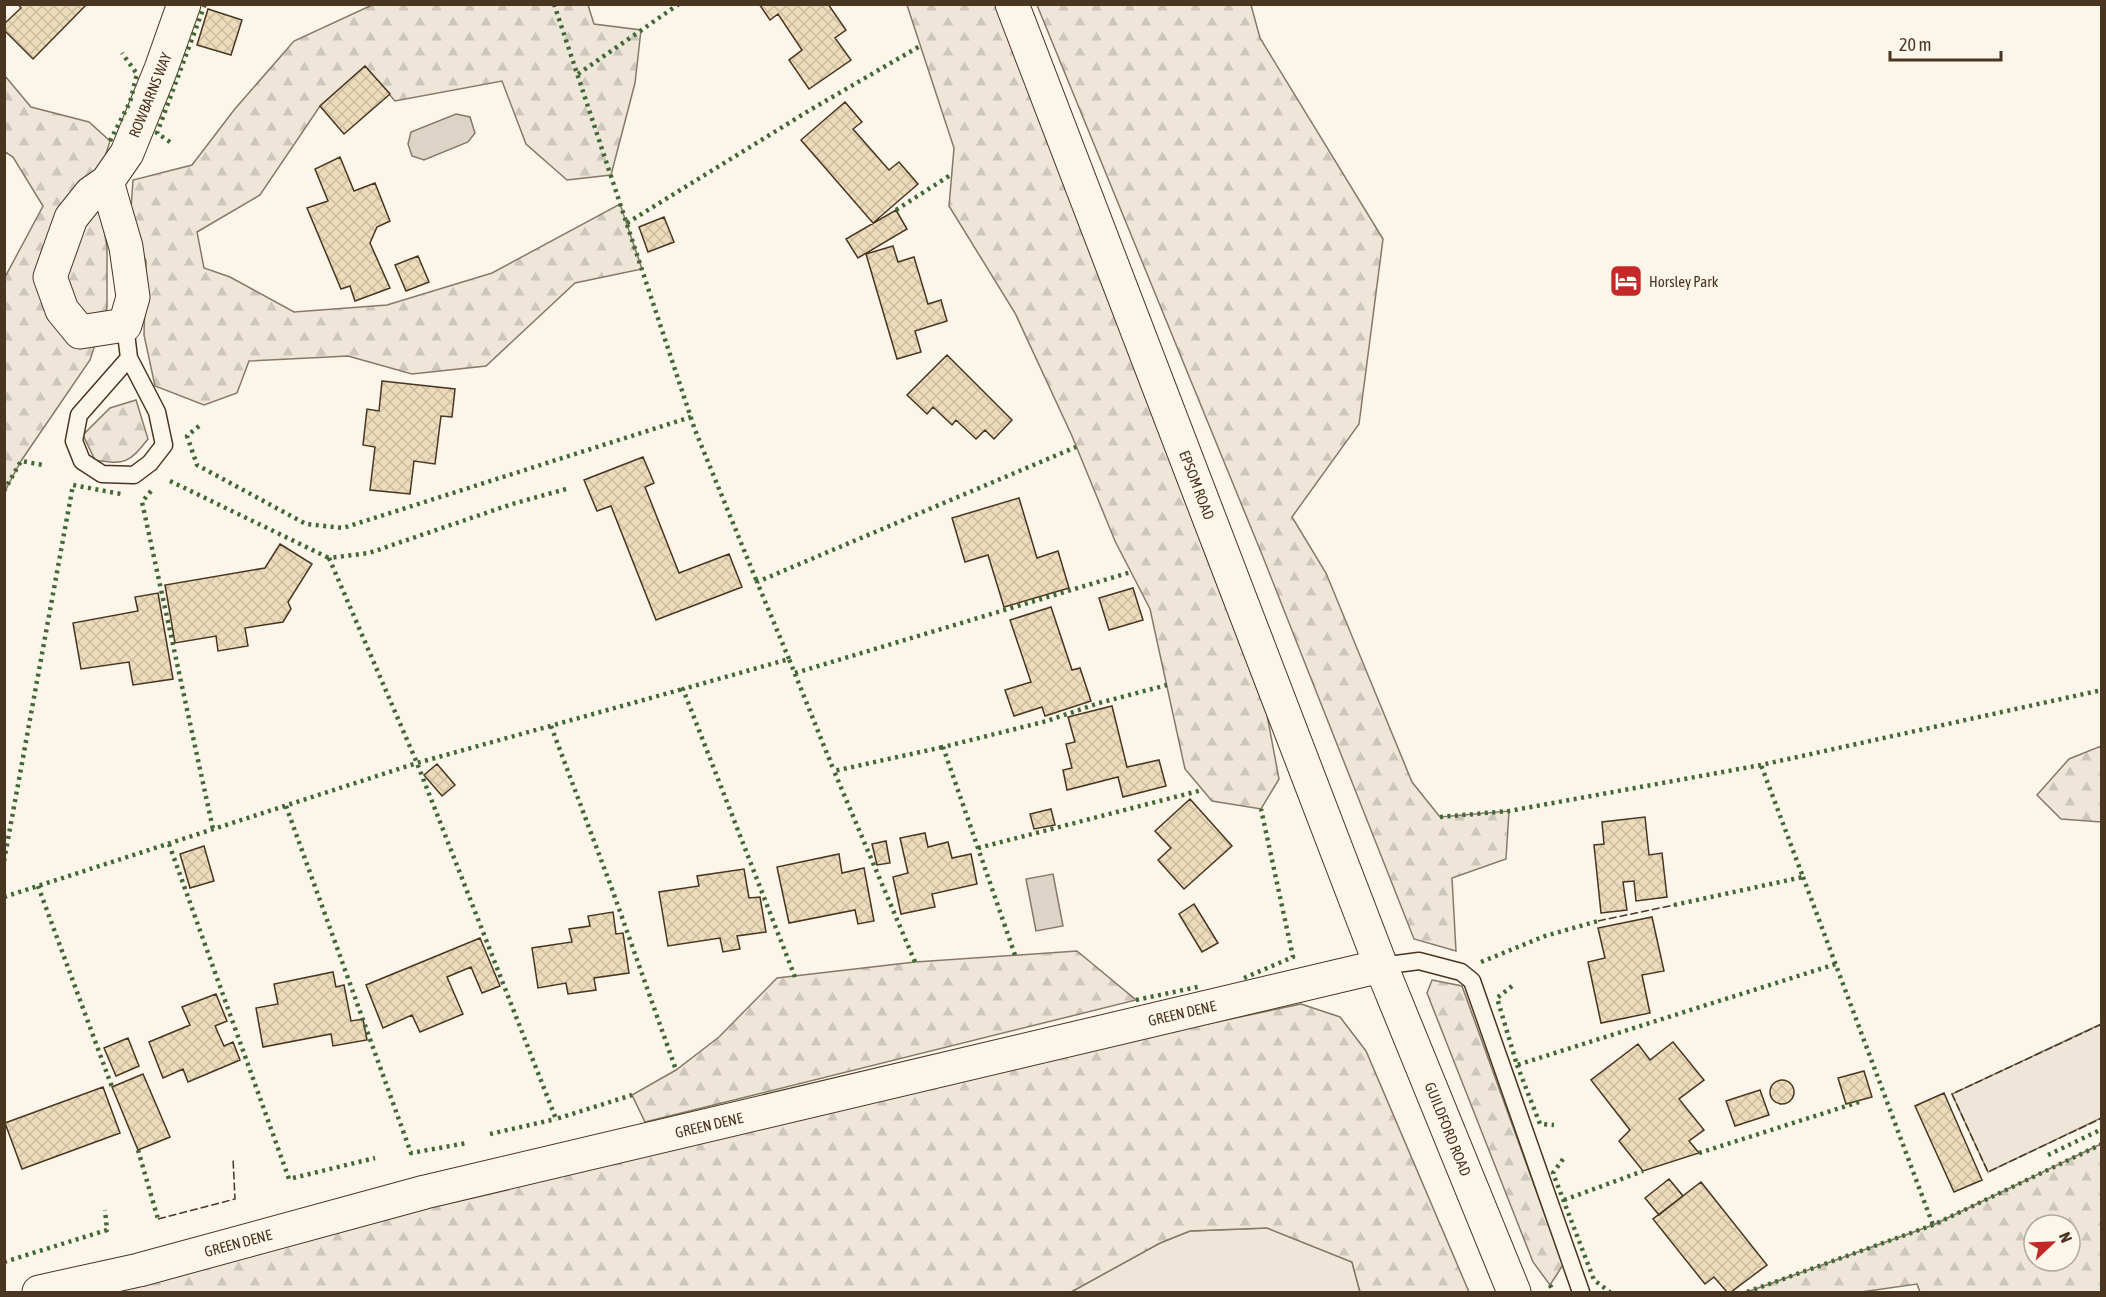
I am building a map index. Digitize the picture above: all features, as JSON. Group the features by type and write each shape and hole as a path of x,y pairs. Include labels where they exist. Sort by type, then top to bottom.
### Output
{"street":[{"name":"ROWBARNS WAY","path":"125,325 80,332 62,310 50,278 71,218 91,193 107,182 127,153 162,69 184,4"},
{"name":"EPSOM ROAD","path":"1012,4 1381,966"},
{"path":"107,182 126,247 133,297 125,325"},
{"name":"GREEN DENE","path":"39,1293 139,1270 425,1192 1381,966"},
{"name":"GUILDFORD ROAD","path":"1381,966 1514,1293"}],"lane":[{"path":"125,325 129,358 157,412 164,445 150,463 134,475 102,474 82,461 74,441 79,415 129,358"},
{"path":"1381,966 1419,961 1461,972 1472,981 1581,1293"}],"green space":[{"path":"372,5 588,5 594,24 641,30 635,83 611,175 567,180 526,144 502,81 395,101 365,66 320,106 260,195 197,232 204,268 230,277 294,312 387,305 492,273 620,204 642,269 575,283 486,366 412,374 348,356 249,361 237,393 204,405 155,386 144,335 146,261 130,224 133,180 192,165 234,110 294,41"},
{"path":"907,5 995,5 999,14 1267,715 1279,779 1261,809 1212,801 1185,769 1150,609 1115,541 1072,436 1015,313 949,206 954,148"},
{"path":"1037,5 1251,5 1260,38 1383,239 1359,424 1292,517 1326,573 1412,782 1440,817 1509,811 1506,859 1452,878 1456,951 1414,939 1263,557"},
{"path":"5,76 31,107 89,122 110,141 101,169 101,212 107,247 107,308 90,360 21,461 5,491 4,279 43,206 13,157 5,152"},
{"path":"136,400 148,439 131,458 126,460 113,462 95,460 83,435 110,408"},
{"path":"2101,746 2101,822 2061,819 2037,795 2069,759"},
{"path":"1077,951 1136,1000 645,1122 632,1095 676,1070 719,1037 777,978 915,962"},
{"path":"1432,980 1462,986 1563,1265 1550,1285 1533,1262 1427,993"},
{"path":"1301,1004 1340,1017 1366,1051 1469,1292 1360,1292 1352,1262 1267,1228 1190,1231 1160,1243 1071,1292 107,1292 342,1229 1000,1068"},
{"path":"2101,1024 2101,1118 1988,1172 1952,1094"},
{"path":"2101,1144 2101,1292 1920,1292 1917,1284 1861,1292 1747,1292 1933,1225"},
{"path":"1267,1228 1352,1262 1360,1292 1071,1292 1160,1243 1190,1231"}],"shaded area":[{"path":"456,114 470,117 475,133 468,142 424,160 412,156 408,144 411,132"},
{"path":"1053,874 1063,926 1036,931 1026,879"}],"building":[{"path":"18,4 87,4 33,59 4,30 4,24 21,8"},
{"path":"759,4 828,4 846,30 835,38 851,60 809,89 789,60 802,50 778,14 770,20"},
{"path":"208,9 242,20 231,55 197,45"},
{"path":"365,66 390,94 344,134 320,106"},
{"path":"845,102 862,122 853,129 889,170 899,162 918,184 873,223 801,140"},
{"path":"340,157 354,191 375,183 390,221 377,227 370,243 390,288 355,301 350,286 341,289 307,208 328,201 315,169"},
{"path":"896,210 907,229 858,258 846,239"},
{"path":"664,217 674,242 648,252 639,227"},
{"path":"893,246 898,262 914,257 928,304 941,300 947,321 915,331 921,352 897,359 866,254"},
{"path":"418,256 429,282 406,291 395,265"},
{"path":"947,355 1012,420 994,439 985,430 976,439 956,420 952,425 933,407 927,414 907,395"},
{"path":"382,381 455,389 452,417 441,416 435,464 414,461 410,494 370,490 375,447 363,445 367,409 379,411"},
{"path":"643,457 654,483 645,487 679,573 729,554 742,587 656,620 611,506 597,511 584,480"},
{"path":"1019,498 1037,558 1058,551 1069,588 1004,607 988,555 965,562 952,518"},
{"path":"280,544 312,564 288,602 291,609 283,622 245,628 248,646 218,651 216,636 175,643 165,585 265,568"},
{"path":"1133,588 1143,620 1109,630 1099,598"},
{"path":"158,593 173,679 133,685 129,662 81,669 73,623 138,611 135,597"},
{"path":"1051,607 1072,670 1080,668 1091,701 1045,716 1042,707 1014,716 1005,690 1031,682 1010,620"},
{"path":"1112,706 1127,767 1159,760 1166,786 1123,797 1118,777 1067,790 1063,770 1072,768 1066,744 1075,742 1068,717"},
{"path":"437,764 455,785 442,796 424,775"},
{"path":"1190,799 1232,846 1184,889 1158,860 1171,848 1155,831"},
{"path":"1051,809 1055,825 1034,829 1030,814"},
{"path":"1645,817 1649,855 1662,853 1667,897 1636,901 1634,881 1623,882 1627,910 1601,913 1594,845 1604,844 1602,822"},
{"path":"925,833 928,847 948,842 952,858 971,854 977,884 932,894 935,907 901,914 893,877 908,873 900,838"},
{"path":"886,841 890,863 877,865 872,844"},
{"path":"204,846 214,881 190,888 180,854"},
{"path":"839,854 842,873 864,868 874,921 858,924 855,910 789,923 777,867"},
{"path":"744,869 749,898 760,897 766,932 737,936 740,949 723,952 720,938 668,946 659,892 699,886 697,876"},
{"path":"1194,904 1218,943 1202,952 1179,914"},
{"path":"613,912 616,934 623,933 629,973 594,978 596,990 568,994 566,983 538,988 532,948 572,942 569,929 590,926 588,916"},
{"path":"1652,917 1664,971 1642,975 1650,1013 1601,1023 1588,962 1605,958 1598,928"},
{"path":"480,938 500,986 482,993 471,967 447,977 463,1014 420,1032 412,1015 383,1028 366,985"},
{"path":"333,972 336,987 344,985 351,1021 363,1019 367,1040 333,1046 331,1034 263,1047 256,1008 278,1004 274,984"},
{"path":"216,994 227,1021 215,1026 224,1046 233,1042 240,1060 188,1082 183,1069 163,1078 149,1042 190,1025 182,1007"},
{"path":"128,1038 139,1066 116,1076 104,1048"},
{"path":"1673,1042 1704,1080 1679,1099 1704,1130 1689,1141 1699,1153 1643,1171 1619,1141 1630,1130 1591,1080 1638,1044 1650,1060"},
{"path":"1864,1071 1872,1097 1846,1104 1838,1078"},
{"path":"143,1074 170,1137 138,1150 112,1087"},
{"path":"1782,1080 1787,1081 1793,1087 1793,1097 1787,1103 1782,1104 1777,1103 1771,1097 1770,1092 1771,1087 1777,1081"},
{"path":"103,1087 120,1133 22,1169 5,1123"},
{"path":"1760,1090 1769,1115 1735,1126 1726,1101"},
{"path":"1944,1093 1982,1180 1954,1192 1915,1106"},
{"path":"1669,1179 1683,1196 1659,1215 1645,1198"},
{"path":"1701,1182 1767,1265 1731,1292 1727,1292 1714,1277 1705,1284 1653,1219"}],"hedge":[{"path":"170,142 157,133 205,4"},
{"path":"554,4 695,430 757,582"},
{"path":"578,74 679,4"},
{"path":"627,223 810,110 920,46"},
{"path":"110,141 130,102 137,74 122,53"},
{"path":"896,210 952,174"},
{"path":"199,426 187,436 197,465 306,524 343,528 691,417"},
{"path":"789,659 757,582 1076,447"},
{"path":"4,491 21,461 43,465"},
{"path":"170,481 329,558"},
{"path":"4,861 73,485 121,494"},
{"path":"566,489 512,504 369,553 329,558 417,763 556,1119 632,1095"},
{"path":"151,491 142,502 213,829"},
{"path":"795,673 1131,572"},
{"path":"795,977 683,689 789,659 834,771"},
{"path":"1015,955 943,747 1047,721 1099,703 1167,685"},
{"path":"4,897 417,763 683,689"},
{"path":"1440,817 1509,811 1761,765 2102,690"},
{"path":"551,726 676,1070"},
{"path":"915,962 834,771 943,747"},
{"path":"1674,905 1803,877 1761,765"},
{"path":"978,848 1202,790"},
{"path":"286,806 411,1153 467,1143"},
{"path":"1244,978 1293,957 1261,809"},
{"path":"169,844 289,1179 375,1158"},
{"path":"1803,877 1933,1225"},
{"path":"38,886 112,1087"},
{"path":"1481,962 1545,936 1598,921"},
{"path":"1512,986 1497,998 1517,1065 1836,964"},
{"path":"1136,1000 1202,986"},
{"path":"1517,1065 1540,1124 1554,1125"},
{"path":"1699,1153 1859,1102"},
{"path":"490,1134 556,1119"},
{"path":"2048,1155 2102,1129"},
{"path":"1747,1292 1933,1225 2102,1144"},
{"path":"138,1150 158,1219"},
{"path":"1563,1159 1553,1173 1594,1280 1610,1292"},
{"path":"1564,1200 1643,1171"},
{"path":"4,1262 107,1230 105,1210"},
{"path":"1550,1285 1553,1292"}],"fence":[{"path":"1598,921 1674,905"},
{"path":"2102,1024 1952,1094 1988,1172 2102,1118"},
{"path":"158,1219 235,1199 233,1158"}],"place":[{"name":"Horsley Park","path":"1626,281"}]}
